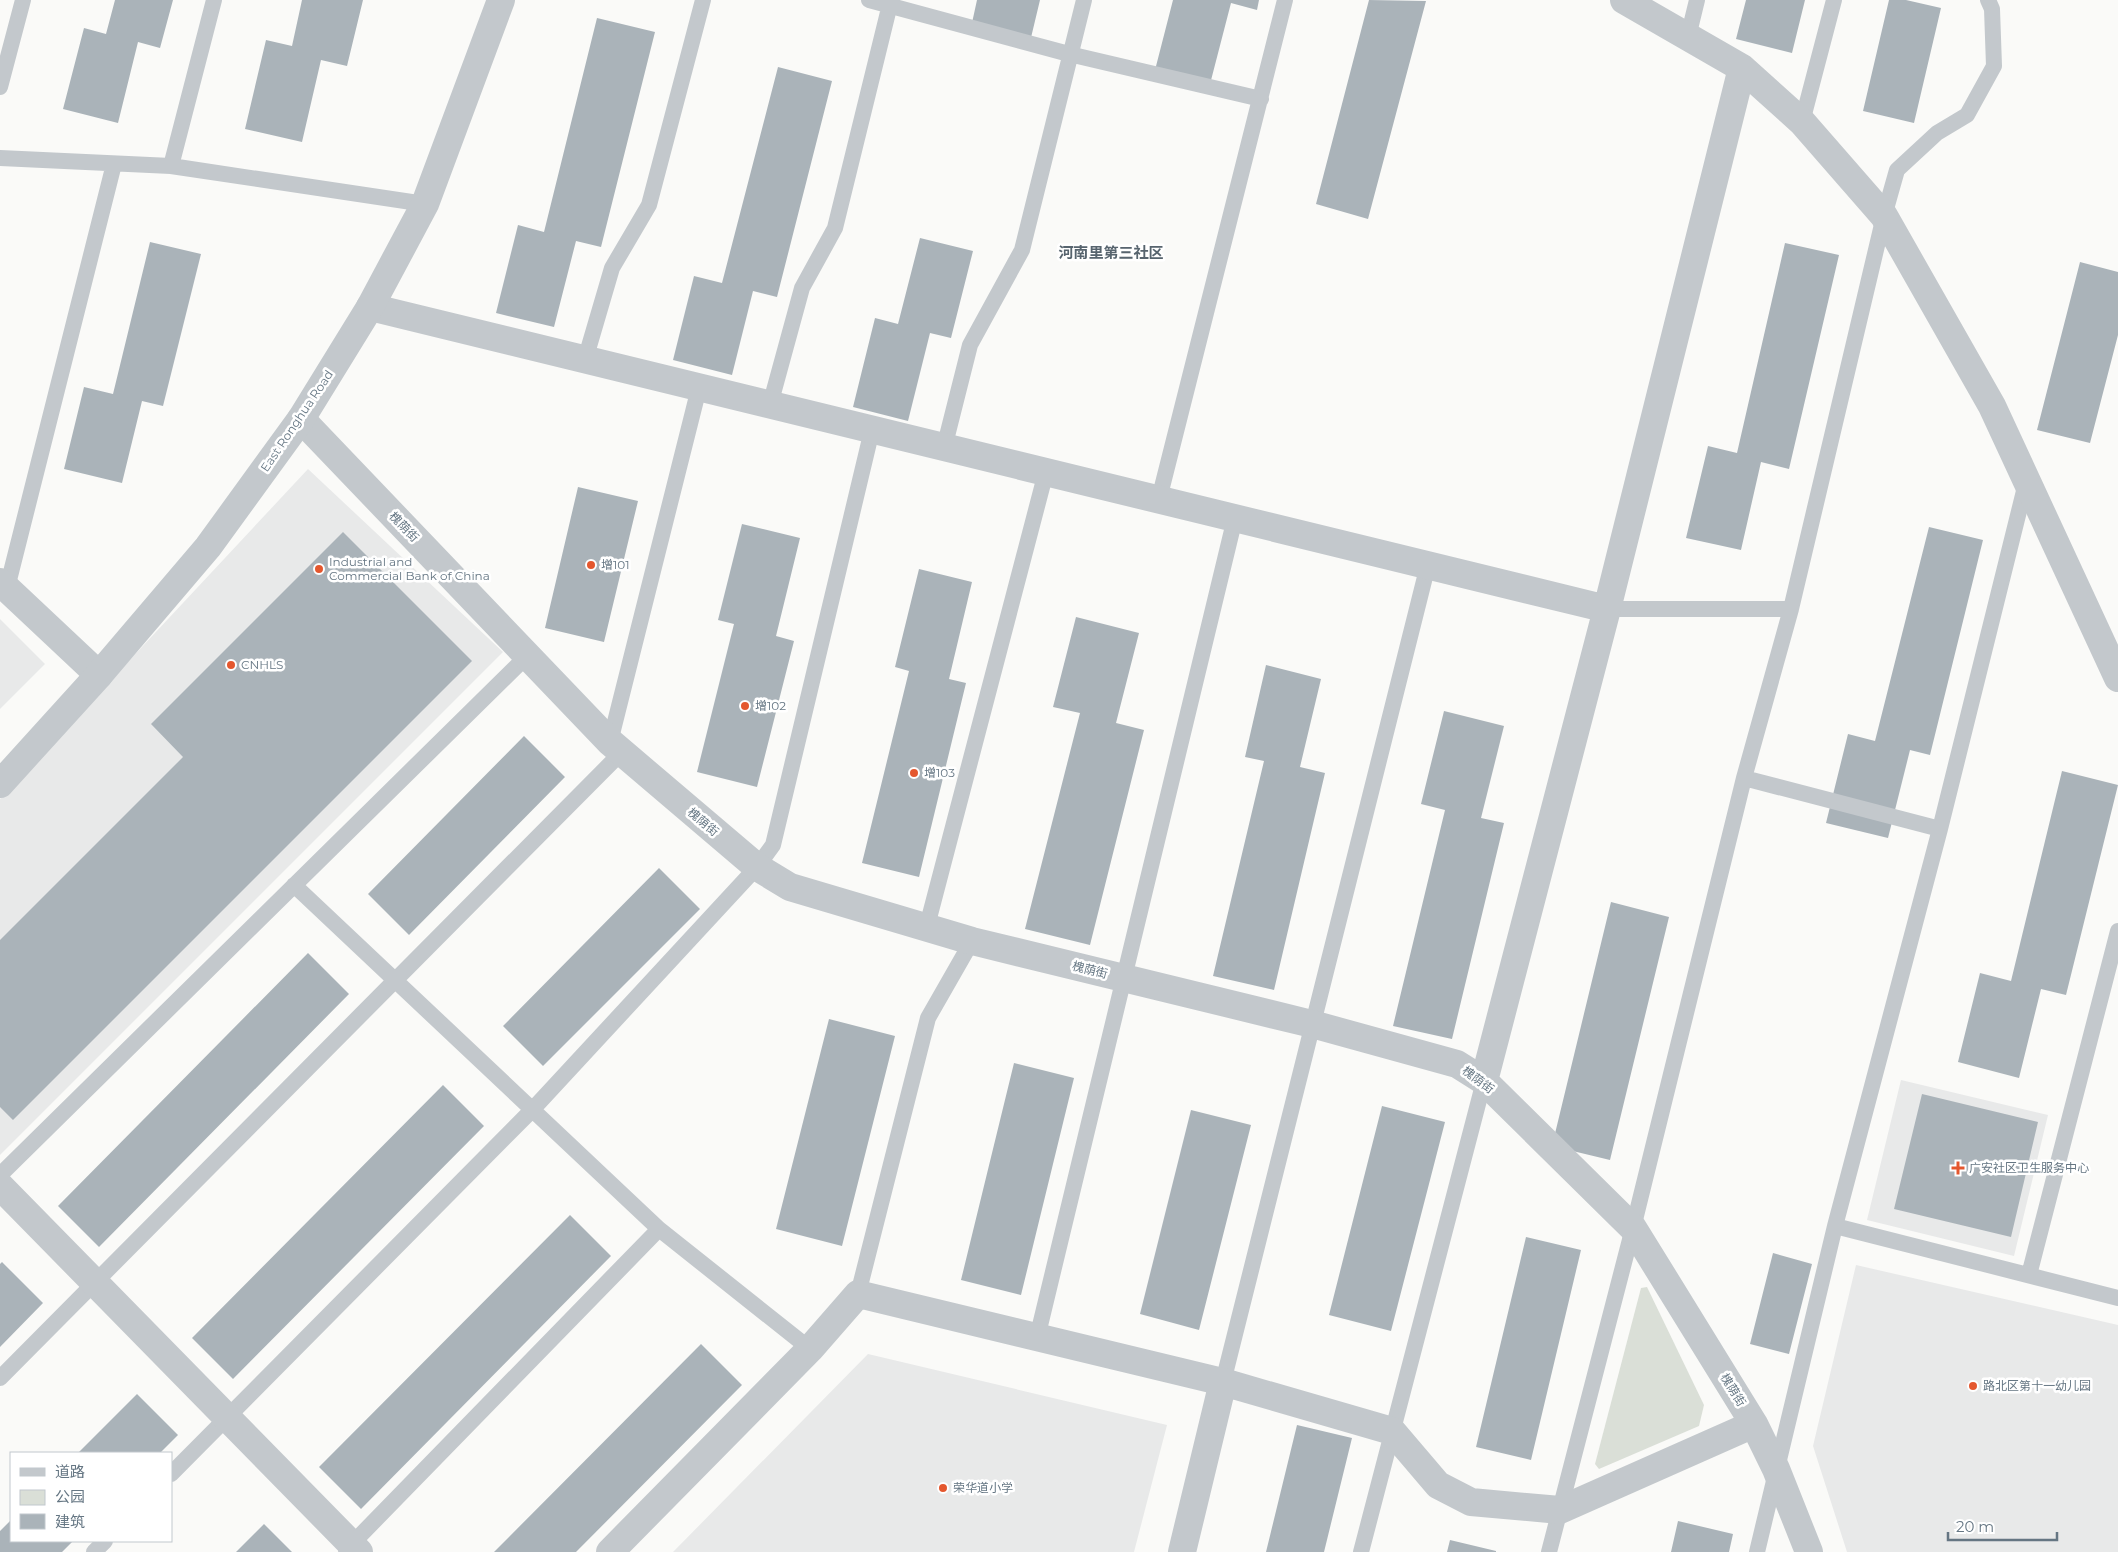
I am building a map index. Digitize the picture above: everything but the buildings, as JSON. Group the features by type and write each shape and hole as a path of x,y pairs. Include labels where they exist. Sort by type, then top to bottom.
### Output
{"street":[{"name":"East Ronghua Road","path":"0,784 99,675 208,548 302,419 370,308 425,204 501,0"},
{"path":"1624,0 1742,68 1802,122 1884,216 1992,406 2118,678"},
{"path":"1484,1081 1607,609 1742,68"},
{"path":"370,308 1607,609"},
{"name":"槐荫街","path":"302,419 616,747 757,867 790,887 927,926 972,941 1312,1024 1457,1064 1484,1081 1633,1228 1754,1424 1776,1469 1808,1552"},
{"path":"3,585 99,675"},
{"path":"2,1190 227,1418 352,1550"},
{"path":"610,1552 810,1349 858,1294 1223,1382 1392,1431 1438,1485 1471,1502 1560,1510 1754,1424"},
{"path":"1182,1552 1223,1382"}],"lane":[{"path":"0,87 24,0"},
{"path":"171,166 214,0"},
{"path":"585,360 612,268 649,205 703,0"},
{"path":"869,0 890,3 1069,54 1261,99"},
{"path":"944,448 970,345 1022,250 1069,54 1084,0"},
{"path":"1158,499 1285,0"},
{"path":"1688,37 1697,0"},
{"path":"1802,122 1834,0"},
{"path":"1549,1552 1633,1228 1744,778 1791,609 1884,216 1897,170 1937,133 1967,115 1994,66 1992,9 1988,0"},
{"path":"770,405 802,288 835,228 890,3"},
{"path":"0,158 171,166 425,204"},
{"path":"3,585 114,164"},
{"path":"0,1378 396,980 616,747 700,388"},
{"path":"172,1473 533,1109 757,867 772,845 872,430"},
{"path":"927,926 1046,472"},
{"path":"1757,1552 1835,1226 1940,829 2027,482"},
{"path":"1037,1338 1122,978 1235,518"},
{"path":"1223,1382 1428,566"},
{"path":"1607,609 1791,609"},
{"path":"2,1190 294,885 527,656"},
{"path":"1744,778 1940,829"},
{"path":"294,885 659,1229 810,1349"},
{"path":"2029,1275 2118,931"},
{"path":"858,1294 928,1018 972,941"},
{"path":"1361,1552 1484,1081"},
{"path":"1835,1226 2118,1298"},
{"path":"352,1550 659,1229"},
{"path":"94,1552 104,1542"}],"shaded area":[{"path":"308,469 503,652 0,1155 0,799"},
{"path":"0,619 45,664 0,709"},
{"name":"广安社区卫生服务中心","path":"1901,1080 2048,1115 2014,1256 1867,1220"},
{"name":"路北区第十一幼儿园","path":"1856,1265 2118,1325 2118,1552 1847,1552 1813,1446"},
{"name":"荣华道小学","path":"868,1354 1167,1425 1134,1552 673,1552"}],"green space":[{"path":"1647,1287 1704,1405 1699,1426 1599,1469 1595,1464 1641,1288"}],"place":[{"name":"增101","path":"591,565"},
{"name":"Industrial and Commercial Bank of China","path":"319,569"},
{"name":"CNHLS","path":"231,665"},
{"name":"增102","path":"745,706"},
{"name":"增103","path":"914,773"},
{"name":"广安社区卫生服务中心","path":"1958,1168"},
{"name":"路北区第十一幼儿园","path":"1973,1386"},
{"name":"荣华道小学","path":"943,1488"}],"district":[{"name":"河南里第三社区","path":"1111,253"}]}
